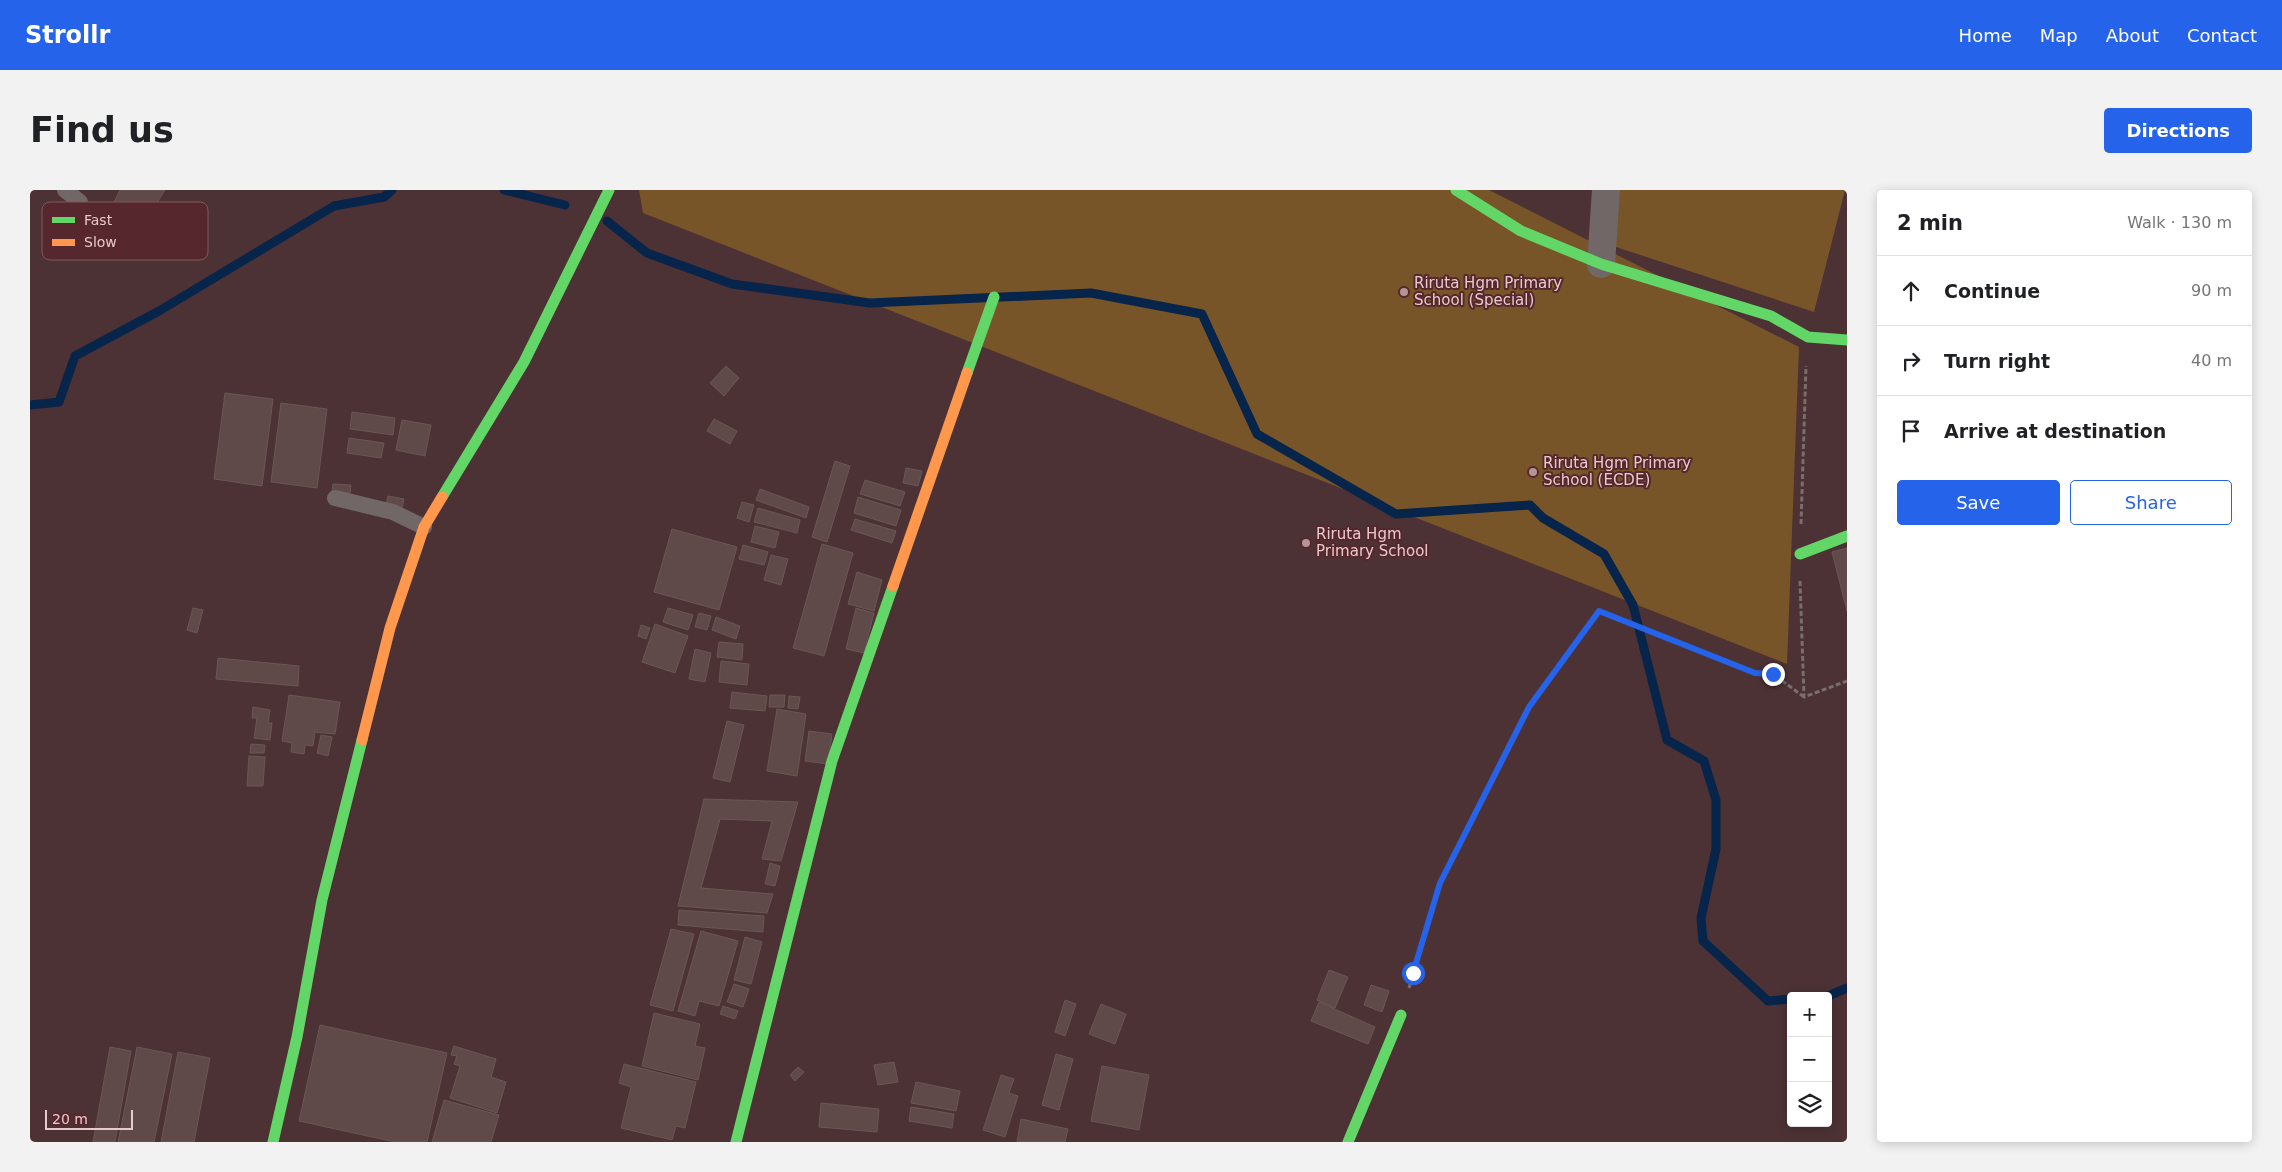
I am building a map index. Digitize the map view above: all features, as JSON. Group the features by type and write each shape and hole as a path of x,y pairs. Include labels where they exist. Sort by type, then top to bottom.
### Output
{"street":[{"path":"273,1142 297,1038 322,900 390,628 424,527 524,362 585,235 609,190"},
{"path":"1456,190 1521,231 1601,264 1771,316 1808,337 1847,340"},
{"path":"1601,264 1606,190"},
{"path":"736,1142 755,1076 832,761 994,298"},
{"path":"1800,554 1847,536"},
{"path":"1348,1142 1401,1015"}],"lane":[{"path":"64,190 80,202"},
{"path":"335,498 392,512 424,527"}],"path":[{"path":"1401,1015 1440,883 1529,707 1599,611 1755,673 1773,674 1804,697"}],"shaded area":[{"path":"639,190 1489,190 1799,347 1787,664 643,213"},
{"path":"1619,190 1845,190 1814,312 1613,246"}],"building":[{"path":"120,190 165,190 157,202 114,202"},
{"path":"726,366 739,378 724,396 710,383"},
{"path":"225,393 273,399 262,486 214,479"},
{"path":"281,403 327,409 317,488 271,482"},
{"path":"352,412 395,418 393,435 350,429"},
{"path":"714,419 737,431 730,444 707,431"},
{"path":"402,420 431,425 425,456 396,450"},
{"path":"349,438 384,443 381,458 347,453"},
{"path":"835,461 850,466 827,542 812,537"},
{"path":"906,468 922,471 918,486 903,483"},
{"path":"865,480 905,492 900,506 860,494"},
{"path":"333,484 351,485 350,493 332,492"},
{"path":"760,489 809,507 806,518 756,500"},
{"path":"388,496 404,499 402,508 386,506"},
{"path":"858,497 901,510 896,526 854,513"},
{"path":"742,502 754,505 749,522 737,518"},
{"path":"758,508 800,520 797,533 754,522"},
{"path":"855,519 896,531 892,543 851,530"},
{"path":"755,526 779,532 775,548 751,542"},
{"path":"672,529 737,547 719,610 654,592"},
{"path":"822,544 853,553 824,656 793,648"},
{"path":"743,545 768,552 764,565 739,559"},
{"path":"1847,548 1847,611 1832,552"},
{"path":"771,555 788,559 781,585 764,580"},
{"path":"857,572 882,580 874,611 848,604"},
{"path":"193,608 203,610 197,633 187,630"},
{"path":"668,608 693,615 688,630 663,622"},
{"path":"856,608 874,613 864,653 846,649"},
{"path":"699,613 711,616 707,630 695,627"},
{"path":"716,617 740,626 736,639 712,630"},
{"path":"655,624 688,636 675,673 642,662"},
{"path":"641,625 650,628 646,639 638,636"},
{"path":"719,642 743,644 742,660 717,657"},
{"path":"695,649 711,653 705,682 689,679"},
{"path":"218,658 299,666 298,686 216,679"},
{"path":"721,661 749,664 747,685 719,682"},
{"path":"732,692 767,696 765,711 730,708"},
{"path":"289,695 340,702 335,734 315,732 313,746 305,745 304,754 291,752 292,743 282,741"},
{"path":"770,695 785,695 784,707 769,707"},
{"path":"789,696 800,697 798,709 788,708"},
{"path":"253,707 270,710 268,723 272,723 270,740 254,738 257,718 252,718"},
{"path":"777,709 806,714 797,776 767,771"},
{"path":"727,721 744,725 730,782 713,778"},
{"path":"809,731 832,734 828,764 805,761"},
{"path":"321,735 332,737 328,756 317,753"},
{"path":"251,744 265,745 264,753 250,753"},
{"path":"249,756 265,757 263,786 247,786"},
{"path":"704,799 798,802 781,861 762,859 772,821 720,819 701,888 773,894 767,913 678,906"},
{"path":"770,863 780,866 775,886 765,884"},
{"path":"679,910 764,916 763,932 678,925"},
{"path":"671,929 694,934 673,1011 650,1005"},
{"path":"701,931 738,941 719,1006 699,1001 695,1016 678,1011"},
{"path":"745,937 762,942 751,984 734,980"},
{"path":"1329,970 1348,977 1335,1008 1317,1000"},
{"path":"734,984 749,989 743,1007 727,1002"},
{"path":"1371,985 1389,991 1382,1012 1364,1005"},
{"path":"1065,1000 1076,1004 1065,1036 1055,1032"},
{"path":"1319,1002 1375,1027 1368,1044 1311,1021"},
{"path":"1101,1004 1126,1014 1115,1044 1089,1034"},
{"path":"723,1006 738,1011 735,1019 720,1014"},
{"path":"654,1013 700,1024 695,1046 705,1048 698,1080 642,1066"},
{"path":"320,1025 447,1053 427,1142 395,1142 299,1121"},
{"path":"454,1046 496,1059 491,1077 506,1082 497,1113 450,1098 460,1066 454,1064 457,1056 451,1055"},
{"path":"110,1047 131,1051 115,1142 93,1142"},
{"path":"137,1047 172,1054 154,1142 118,1142"},
{"path":"178,1052 210,1058 194,1142 161,1142"},
{"path":"1056,1054 1073,1059 1059,1110 1042,1105"},
{"path":"894,1062 898,1082 878,1085 874,1065"},
{"path":"624,1064 696,1082 685,1128 676,1126 672,1140 621,1128 631,1087 619,1083"},
{"path":"1102,1066 1149,1075 1139,1130 1091,1121"},
{"path":"798,1067 804,1072 795,1081 790,1075"},
{"path":"1001,1075 1014,1079 1009,1093 1018,1096 1005,1137 983,1130"},
{"path":"916,1082 960,1091 956,1111 911,1103"},
{"path":"444,1100 499,1115 491,1142 432,1142"},
{"path":"821,1103 879,1109 877,1132 819,1127"},
{"path":"911,1107 954,1114 952,1128 909,1121"},
{"path":"1021,1119 1068,1129 1065,1142 1017,1142"}],"waterway":[{"path":"30,405 59,402 75,356 159,311 334,206 384,197 392,190"},
{"path":"504,190 565,205"},
{"path":"607,221 647,253 732,284 870,303 1091,293 1202,314 1257,434 1396,514 1530,505 1543,518 1604,554 1633,605 1667,740 1704,761 1716,800 1716,849 1701,918 1703,941 1768,1001 1787,999"},
{"path":"1832,994 1847,988"}],"traffic: fast":[{"path":"442,497 524,362 609,190"},
{"path":"1456,190 1521,231 1601,264 1771,316 1808,337 1847,340"},
{"path":"967,373 994,297"},
{"path":"1800,554 1847,536"},
{"path":"736,1142 832,761 893,586"},
{"path":"273,1142 297,1037 322,900 362,740"},
{"path":"1348,1142 1401,1015"}],"traffic: slow":[{"path":"893,586 967,373"},
{"path":"362,740 390,628 424,527 442,497"}],"place":[{"name":"Riruta Hgm Primary School (Special)","path":"1404,292"},
{"name":"Riruta Hgm Primary School (ECDE)","path":"1533,472"},
{"name":"Riruta Hgm Primary School","path":"1306,543"}],"route":[{"path":"1413,973 1440,883 1529,707 1599,611 1755,673 1773,674"}]}
